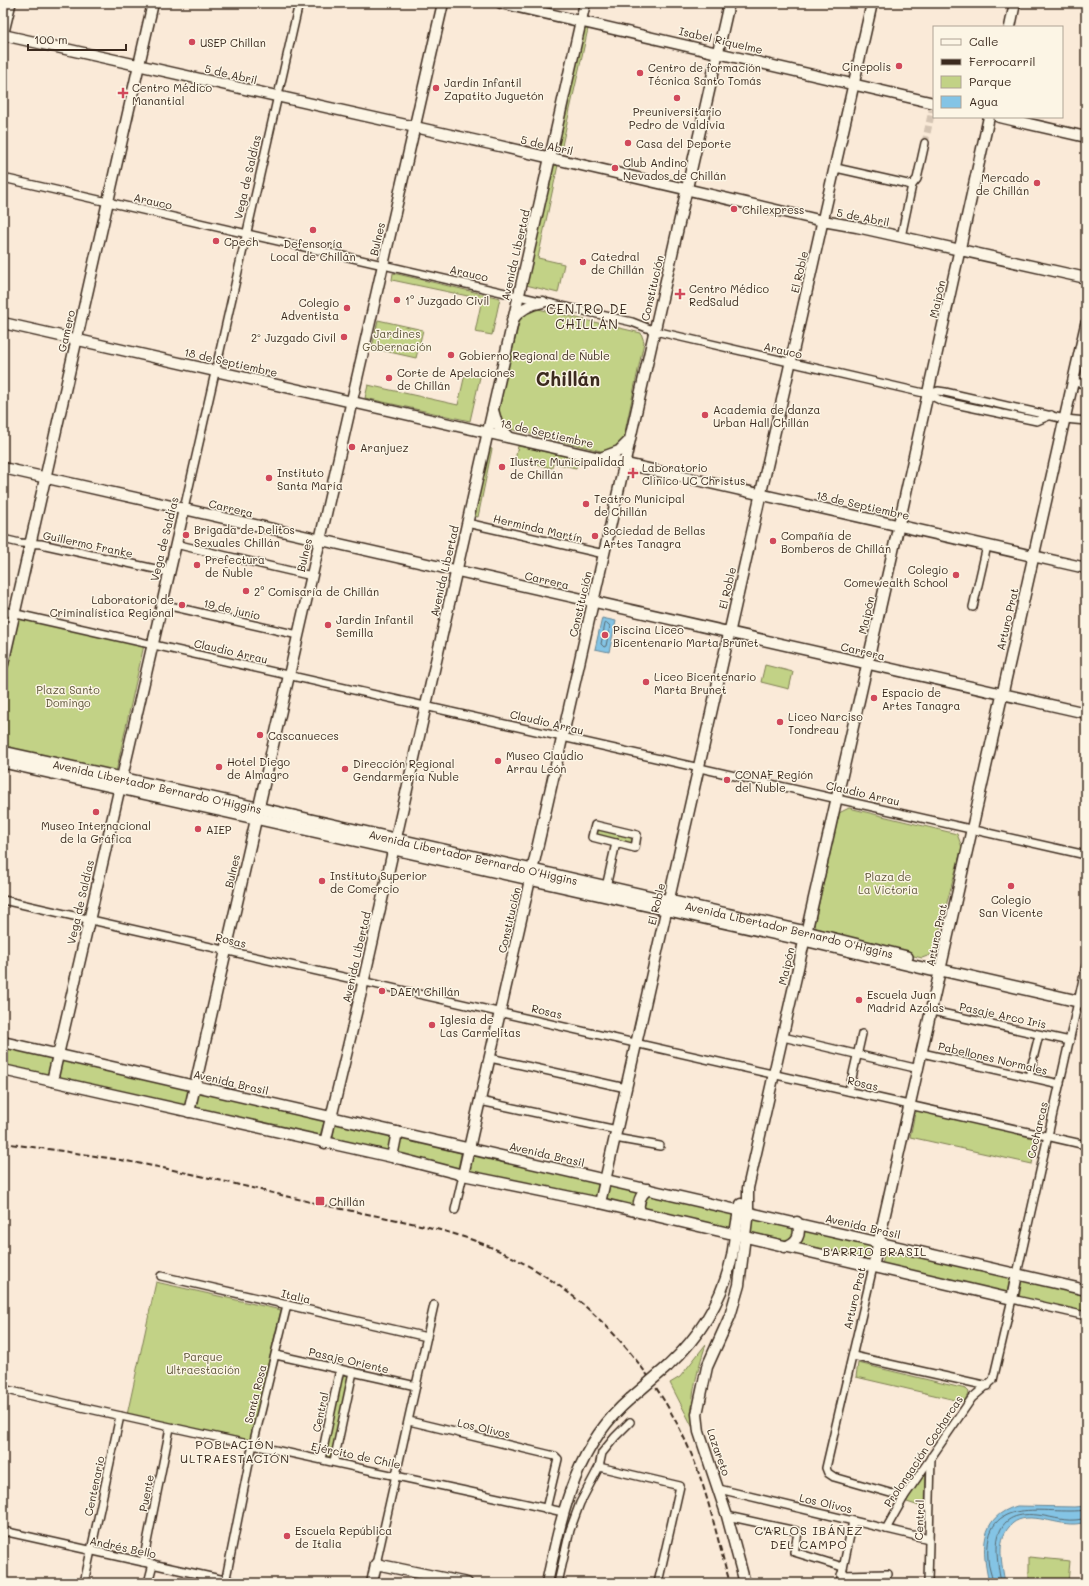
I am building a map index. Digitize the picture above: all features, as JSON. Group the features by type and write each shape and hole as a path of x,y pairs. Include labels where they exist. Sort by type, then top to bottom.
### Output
{"main road":[{"name":"Avenida Libertador Bernardo O'Higgins","path":"3,752 120,783"},
{"name":"Avenida Libertador Bernardo O'Higgins","path":"3,762 120,783 257,813 932,964 941,970 1082,1002"},
{"name":"Avenida Libertador Bernardo O'Higgins","path":"531,875 606,887 668,906"}],"street":[{"path":"3,37 12,3"},
{"name":"Gamero","path":"3,664 154,3"},
{"name":"Vega de Saldías","path":"52,1081 299,3"},
{"name":"Bulnes","path":"189,1112 443,3"},
{"name":"Isabel Riquelme","path":"501,3 718,52 853,84 933,105"},
{"name":"Avenida Libertad","path":"325,1143 585,3"},
{"name":"Constitución","path":"455,1210 624,462 730,3"},
{"name":"El Roble","path":"600,1203 836,168 853,84 872,3"},
{"path":"1010,26 1015,3"},
{"name":"5 de Abril","path":"3,37 139,65 823,221 901,236 1086,278"},
{"name":"Maipón","path":"741,1236 744,1231 744,1210 748,1188 868,664 961,250 989,118"},
{"path":"1003,118 1086,137"},
{"path":"901,236 912,185 917,179 925,144"},
{"path":"836,168 912,185"},
{"name":"Arauco","path":"3,178 639,324 655,331 928,394 942,401 1037,421 1051,415 1065,419 1086,421"},
{"path":"512,320 520,311 528,306 543,302"},
{"name":"18 de Septiembre","path":"3,323 624,462 1086,568"},
{"name":"Arturo Prat","path":"904,1497 834,1477 827,1471 832,1442 874,1267 1086,324"},
{"path":"1073,382 1086,384"},
{"path":"493,408 497,424 509,437"},
{"path":"601,457 619,451 629,441"},
{"name":"Carrera","path":"3,468 320,541 1086,713"},
{"name":"Herminda Martín","path":"467,523 604,554"},
{"name":"Guillermo Franke","path":"3,538 41,544 168,572"},
{"path":"175,544 312,576"},
{"path":"973,607 987,546"},
{"name":"19 de junio","path":"161,604 298,635"},
{"name":"Claudio Arrau","path":"3,611 1086,855"},
{"path":"595,825 638,835 635,848 616,843 592,837 595,825"},
{"path":"606,887 616,843"},
{"name":"Rosas","path":"3,900 1086,1145"},
{"name":"Cocharcas","path":"1012,1299 1070,1041 1082,1002 1086,966"},
{"name":"Pasaje Arco Iris","path":"932,1011 1070,1041"},
{"path":"850,1091 862,1034"},
{"path":"1029,1077 1039,1034"},
{"path":"782,1037 918,1069"},
{"name":"Avenida Brasil","path":"3,1042 797,1222 1086,1290"},
{"name":"Pabellones Normales","path":"922,1053 1060,1084"},
{"path":"490,1058 626,1088"},
{"path":"3,1070 392,1157 463,1175 640,1212 784,1247 1086,1316"},
{"path":"480,1101 660,1146"},
{"path":"392,1157 397,1132"},
{"path":"640,1212 639,1201 642,1194 648,1189"},
{"path":"784,1247 792,1244 798,1238 799,1230 797,1222"},
{"path":"547,1583 563,1512 575,1476 586,1452 606,1422 668,1366 693,1340 714,1308 741,1236"},
{"name":"Lazareto","path":"739,1285 741,1236"},
{"name":"Lazareto","path":"745,1583 719,1489 699,1432 697,1408 707,1367 730,1316 748,1249 756,1240"},
{"name":"Italia","path":"161,1276 427,1337"},
{"name":"Prolongación Cocharcas","path":"886,1529 904,1497 972,1398 988,1386 995,1375 1012,1299"},
{"name":"Santa Rosa","path":"225,1582 253,1446 287,1305"},
{"path":"372,1583 434,1305"},
{"name":"Pasaje Oriente","path":"276,1355 416,1386"},
{"path":"853,1356 988,1386"},
{"name":"Central","path":"321,1459 340,1369"},
{"path":"334,1461 352,1372"},
{"name":"Ejército de Chile","path":"3,1389 170,1428 253,1446 334,1461 563,1512"},
{"name":"Centenario","path":"84,1583 120,1416"},
{"name":"Los Olivos","path":"409,1421 555,1456 558,1459 546,1509"},
{"path":"558,1583 570,1530 583,1498 599,1467 602,1453 630,1422"},
{"name":"Puente","path":"143,1562 170,1428"},
{"name":"Central","path":"928,1583 931,1457"},
{"path":"599,1467 680,1486 658,1583"},
{"name":"Los Olivos","path":"719,1489 929,1539"},
{"path":"727,1516 796,1531 798,1533 794,1552 843,1567"},
{"path":"853,1521 841,1579 888,1574"},
{"name":"Andrés Bello","path":"3,1532 153,1564 225,1582 238,1583"},
{"path":"148,1583 153,1564"},
{"path":"376,1564 467,1583"},
{"path":"880,1575 880,1583"}],"green space":[{"path":"583,28 588,29 561,150 556,149"},
{"path":"552,164 558,165 538,258 564,264 558,293 526,285"},
{"path":"393,273 500,298 492,335 475,332 482,299 392,280"},
{"path":"534,308 641,333 644,342 623,441 619,446 605,452 502,427 497,413 520,319 527,311"},
{"name":"Jardines Gobernación","path":"378,320 423,330 416,358 372,348"},
{"path":"465,374 480,377 470,421 365,398 368,385 458,405"},
{"path":"518,446 578,459 576,468 553,463 552,468 515,460"},
{"path":"488,448 492,449 478,517 473,516"},
{"name":"Plaza Santo Domingo","path":"16,616 144,645 116,772 3,747 3,674"},
{"path":"765,665 793,672 789,689 761,682"},
{"name":"Plaza de La Victoria","path":"849,808 957,834 962,847 933,954 922,958 820,933 814,925 839,813"},
{"path":"596,826 636,836 633,846 593,836"},
{"path":"3,1045 55,1056 50,1078 3,1067"},
{"path":"61,1058 190,1089 187,1107 56,1076"},
{"path":"197,1090 325,1119 319,1138 193,1109"},
{"path":"919,1110 1035,1137 1037,1139 1032,1164 910,1137 915,1113"},
{"path":"336,1121 461,1153 458,1169 332,1140"},
{"path":"473,1153 602,1181 599,1199 468,1171"},
{"path":"610,1183 735,1211 731,1229 606,1200"},
{"path":"752,1214 874,1242 871,1260 748,1232"},
{"path":"886,1249 1010,1277 1007,1293 882,1264"},
{"path":"1022,1279 1086,1295 1086,1312 1019,1298"},
{"name":"Parque Ultraestación","path":"156,1282 281,1310 250,1440 127,1415"},
{"path":"706,1344 697,1375 693,1396 693,1428 670,1383 680,1377"},
{"path":"858,1363 966,1389 969,1392 964,1402 856,1377"},
{"path":"340,1374 349,1376 332,1457 323,1455"},
{"path":"926,1470 925,1508 904,1501"},
{"path":"1029,1557 1070,1561 1068,1583 1029,1583"}],"water":[{"name":"Piscina Liceo Bicentenario Marta Brunet","path":"602,618 616,621 609,652 595,649"},
{"path":"1017,1506 1086,1506 1086,1522 1066,1524 1031,1518 1015,1521 1009,1527 1002,1539 1001,1554 1005,1583 989,1583 984,1547 989,1527 995,1518 1004,1511"}],"tunnel":[{"path":"925,143 932,110"}],"railway":[{"path":"3,1143 160,1167 319,1204 399,1220 459,1235 515,1259 550,1280 583,1304 612,1332 639,1364 662,1397 682,1433 698,1471 707,1498 730,1583"}],"place":[{"name":"USEP Chillan","path":"192,42"},
{"name":"Cinepolis","path":"899,66"},
{"name":"Centro de formación Técnica Santo Tomás","path":"640,73"},
{"name":"Jardín Infantil Zapatito Juguetón","path":"436,88"},
{"name":"Centro Médico Manantial","path":"123,93"},
{"name":"Preuniversitario Pedro de Valdivia","path":"677,98"},
{"name":"Casa del Deporte","path":"628,143"},
{"name":"Club Andino Nevados de Chillán","path":"615,168"},
{"name":"Mercado de Chillán","path":"1037,183"},
{"name":"Chilexpress","path":"734,209"},
{"name":"Defensoría Local de Chillán","path":"313,230"},
{"name":"Cpech","path":"216,241"},
{"name":"Catedral de Chillán","path":"583,262"},
{"name":"Centro Médico RedSalud","path":"680,294"},
{"name":"1° Juzgado Civil","path":"397,300"},
{"name":"Colegio Adventista","path":"347,308"},
{"name":"2º Juzgado Civil","path":"344,337"},
{"name":"Gobierno Regional de Ñuble","path":"451,355"},
{"name":"Corte de Apelaciones de Chillán","path":"389,378"},
{"name":"Academia de danza Urban Hall Chillán","path":"705,415"},
{"name":"Aranjuez","path":"352,447"},
{"name":"Ilustre Municipalidad de Chillán","path":"502,467"},
{"name":"Laboratorio Clínico UC Christus","path":"633,473"},
{"name":"Instituto Santa María","path":"269,478"},
{"name":"Teatro Municipal de Chillán","path":"586,504"},
{"name":"Brigada de Delitos Sexuales Chillán","path":"186,535"},
{"name":"Sociedad de Bellas Artes Tanagra","path":"595,536"},
{"name":"Compañía de Bomberos de Chillán","path":"773,541"},
{"name":"Prefectura de Ñuble","path":"197,565"},
{"name":"Colegio Comewealth School","path":"956,575"},
{"name":"2° Comisaría de Chillán","path":"246,591"},
{"name":"Laboratorio de Criminalística Regional","path":"182,605"},
{"name":"Jardín Infantil Semilla","path":"328,625"},
{"name":"Piscina Liceo Bicentenario Marta Brunet","path":"605,635"},
{"name":"Liceo Bicentenario Marta Brunet","path":"646,682"},
{"name":"Espacio de Artes Tanagra","path":"874,698"},
{"name":"Liceo Narciso Tondreau","path":"780,722"},
{"name":"Cascanueces","path":"260,735"},
{"name":"Museo Claudio Arrau León","path":"498,761"},
{"name":"Hotel Diego de Almagro","path":"219,767"},
{"name":"Dirección Regional Gendarmería Ñuble","path":"345,769"},
{"name":"CONAF Región del Ñuble","path":"727,780"},
{"name":"Museo Internacional de la Gráfica","path":"96,812"},
{"name":"AIEP","path":"198,829"},
{"name":"Instituto Superior de Comercio","path":"322,881"},
{"name":"Colegio San Vicente","path":"1011,886"},
{"name":"DAEM Chillán","path":"382,991"},
{"name":"Escuela Juan Madrid Azolas","path":"859,1000"},
{"name":"Iglesia de Las Carmelitas","path":"432,1025"},
{"name":"Chillán","path":"320,1201"},
{"name":"Escuela República de Italia","path":"287,1536"}],"district":[{"name":"CENTRO DE CHILLÁN","path":"587,316"},
{"name":"Chillán","path":"568,378"},
{"name":"BARRIO BRASIL","path":"875,1251"},
{"name":"POBLACIÓN ULTRAESTACIÓN","path":"235,1451"},
{"name":"CARLOS IBÁÑEZ DEL CAMPO","path":"809,1537"}]}
